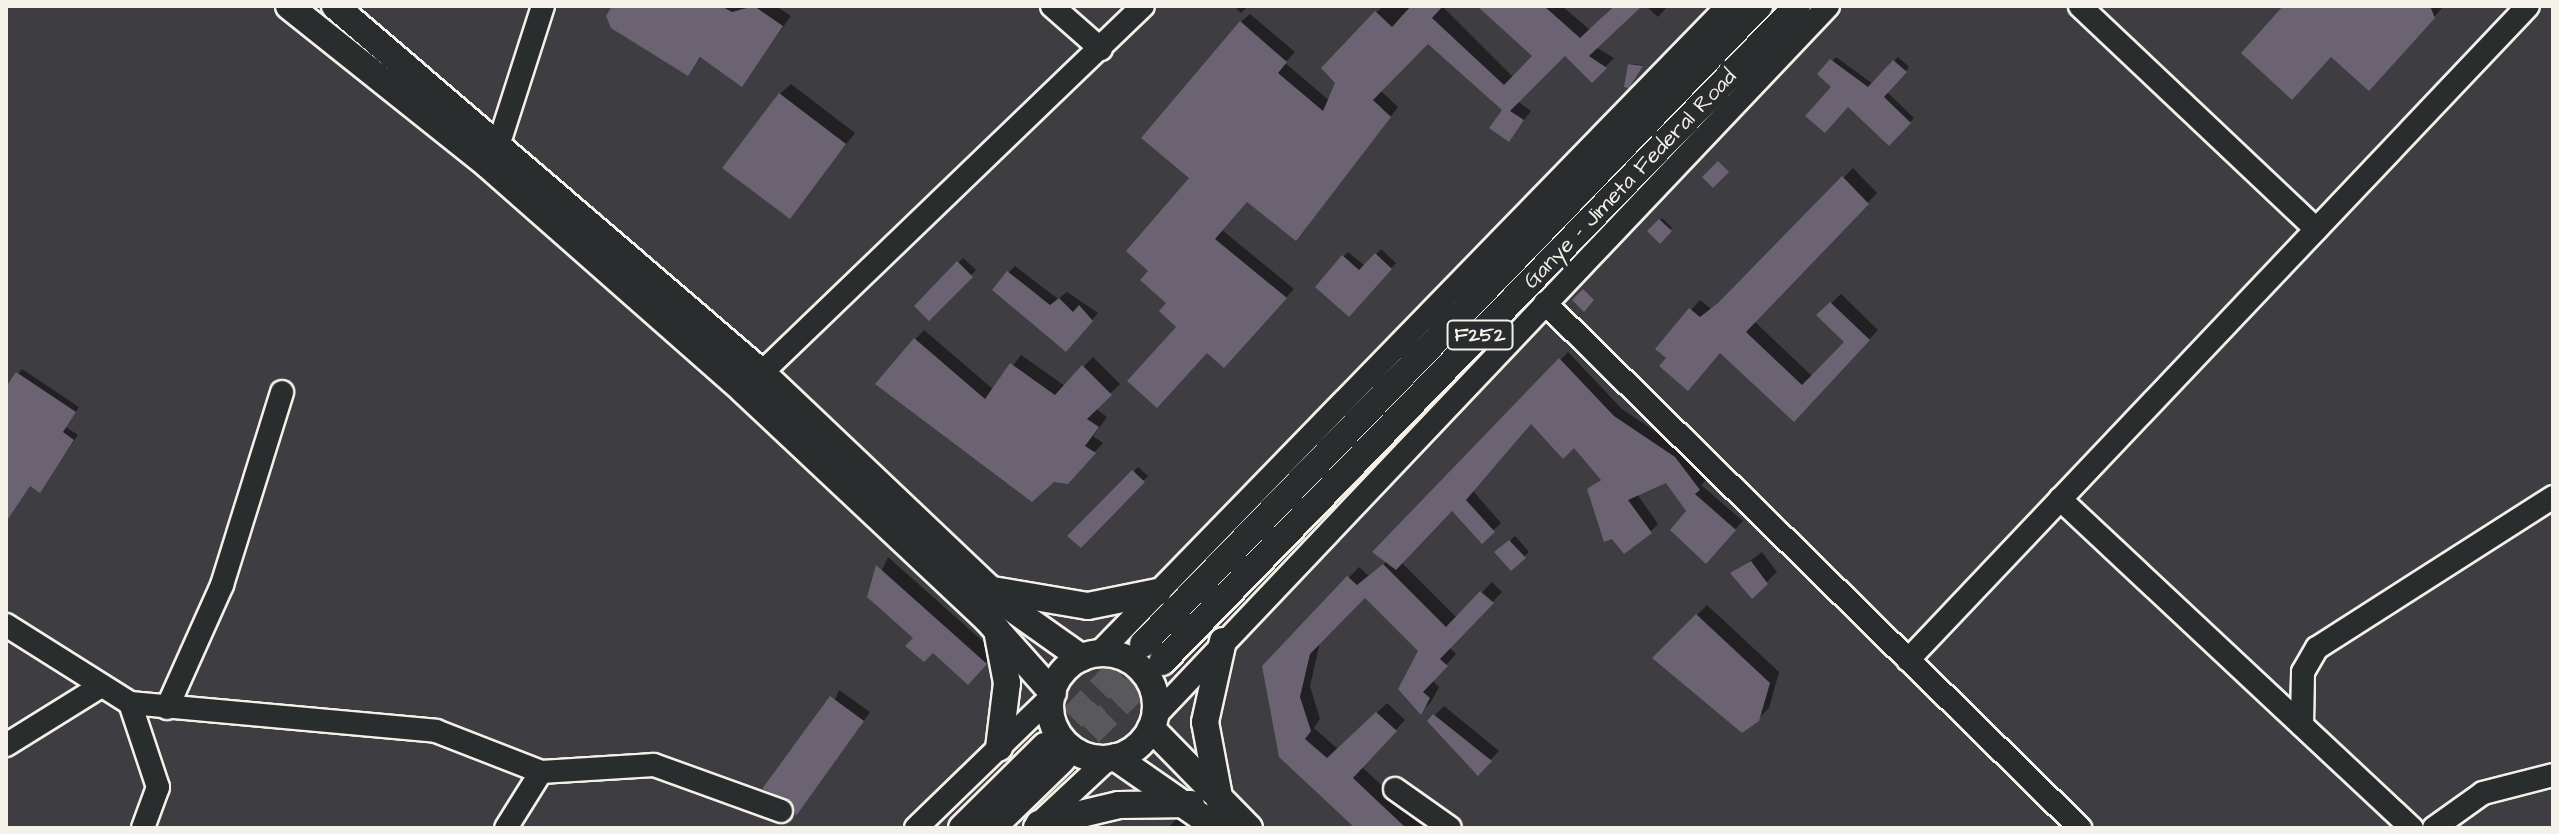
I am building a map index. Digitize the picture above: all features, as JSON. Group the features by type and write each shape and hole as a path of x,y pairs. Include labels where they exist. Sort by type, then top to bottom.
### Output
{"main road":[{"path":"289,6 752,382 991,589 1090,655 1126,658 1147,675 1153,722 1220,802 1249,828"},
{"path":"335,6 500,140 752,382 997,630 1052,695 1054,724 1069,747 1111,758 1191,804 1217,828"},
{"name":"Ganye - Jimeta Federal Road","path":"1759,6 1152,653 1797,6"},
{"path":"991,589 1088,606 1158,592"},
{"path":"997,630 1007,683 999,748"},
{"path":"1220,802 1205,722 1223,641"},
{"path":"1052,695 1090,655"},
{"path":"1111,758 1134,749 1153,722"},
{"path":"962,828 1054,753 992,828"},
{"path":"1037,826 1119,805 1191,804"}],"street":[{"path":"500,140 543,6"},
{"path":"1052,6 1101,49"},
{"path":"752,382 1143,6"},
{"path":"1090,655 1158,592 1728,6"},
{"path":"1153,722 1223,641 1828,6"},
{"path":"2080,6 2316,229"},
{"path":"1908,660 2528,6"},
{"path":"1545,303 2080,828"},
{"path":"167,708 222,585 282,392"},
{"path":"2302,725 2303,672 2317,648 2553,497"},
{"path":"2060,499 2412,828"},
{"path":"6,625 130,703 436,731 541,772 654,765 781,811"},
{"path":"6,745 101,686"},
{"path":"916,828 1052,695"},
{"path":"130,703 158,787 143,828"},
{"path":"1037,826 1111,758"},
{"path":"506,828 541,772"},
{"path":"2434,828 2483,793 2553,775"},
{"path":"1395,789 1450,828"}],"building":[{"path":"612,6 721,6 732,12 754,6 783,26 742,87 700,57 688,76 611,28 606,16"},
{"path":"1411,6 1443,6 1432,18 1504,85 1532,56 1477,6 1544,6 1580,38 1614,6 1642,6 1589,56 1607,68 1592,83 1565,56 1510,111 1524,120 1509,142 1489,128 1502,110 1428,44 1373,100 1391,117 1296,241 1247,202 1215,239 1287,298 1224,368 1207,353 1157,408 1127,381 1176,327 1159,311 1166,303 1140,280 1148,271 1126,251 1189,178 1141,138 1240,21 1287,62 1278,73 1323,111 1335,83 1321,68 1375,11 1392,27"},
{"path":"2283,6 2430,6 2435,18 2369,91 2331,57 2292,100 2241,53"},
{"path":"1830,59 1868,87 1893,60 1907,72 1884,97 1911,123 1889,146 1848,107 1825,133 1805,116 1831,87 1817,74"},
{"path":"1628,64 1643,66 1629,88 1624,87"},
{"path":"779,93 846,144 790,219 722,168"},
{"path":"1718,161 1729,172 1713,188 1702,177"},
{"path":"1842,176 1869,204 1746,332 1802,385 1844,342 1816,315 1830,302 1870,340 1794,422 1720,353 1688,391 1659,366 1666,358 1655,349 1689,308 1700,317 1718,303"},
{"path":"1659,219 1672,231 1660,244 1647,231"},
{"path":"1375,253 1392,269 1349,317 1315,287 1342,255 1359,270"},
{"path":"957,261 973,277 929,321 914,306"},
{"path":"1007,271 1050,305 1059,298 1073,312 1079,305 1093,321 1066,352 992,290"},
{"path":"1583,289 1594,300 1584,312 1572,300"},
{"path":"914,338 985,399 1010,363 1055,395 1082,365 1112,395 1087,419 1099,427 1085,446 1096,453 1068,484 1054,482 1032,502 875,384"},
{"path":"1559,358 1614,416 1675,457 1700,490 1695,494 1736,530 1706,564 1670,530 1686,511 1666,483 1628,500 1652,533 1624,554 1612,539 1604,542 1587,489 1601,480 1574,448 1563,459 1531,424 1466,500 1495,532 1482,544 1452,511 1396,570 1372,552"},
{"path":"16,372 76,412 63,432 74,440 40,493 30,486 6,522 6,387"},
{"path":"1132,470 1145,482 1081,548 1067,536"},
{"path":"1509,540 1526,558 1511,571 1494,552"},
{"path":"1751,561 1768,584 1752,599 1730,573"},
{"path":"1383,564 1446,627 1480,591 1494,603 1440,659 1448,666 1423,692 1430,698 1421,715 1398,689 1418,651 1365,598 1310,654 1300,697 1311,731 1305,739 1327,758 1376,712 1397,731 1353,778 1406,828 1355,828 1279,757 1262,666 1347,576 1357,585"},
{"path":"876,565 987,664 968,685 933,653 924,662 905,646 913,638 867,597"},
{"path":"1696,614 1770,683 1759,721 1742,733 1652,658"},
{"path":"830,696 864,721 796,816 791,801 762,789"},
{"path":"1433,714 1492,761 1478,776 1427,721"}],"tunnel":[{"path":"1045,746 1143,644"},
{"path":"1062,760 1162,662"}]}
